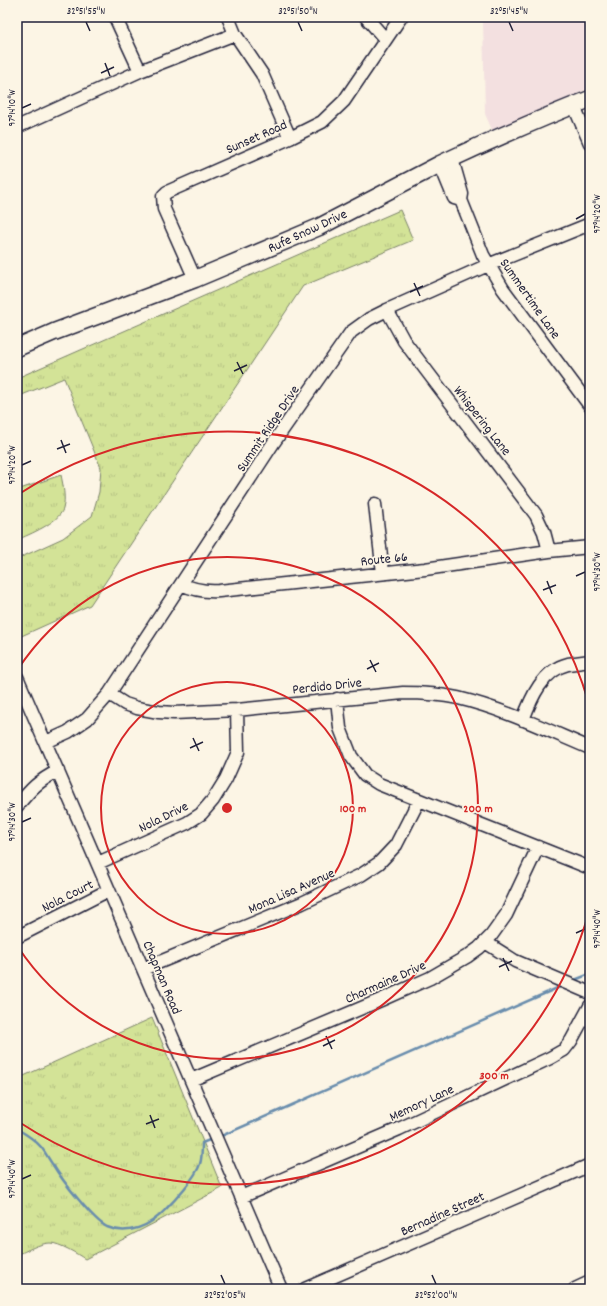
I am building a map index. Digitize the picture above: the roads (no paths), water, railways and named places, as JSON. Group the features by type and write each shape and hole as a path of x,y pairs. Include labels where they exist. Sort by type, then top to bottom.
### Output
{"main road":[{"name":"Rufe Snow Drive","path":"17,348 54,332 194,279 319,227 446,161 499,136 590,100"}],"street":[{"path":"115,17 140,71"},
{"path":"228,17 235,34 262,74 290,138"},
{"path":"366,17 385,39"},
{"name":"Sunset Road","path":"194,279 164,209 163,196 167,192 290,138 322,122 344,101 401,17"},
{"path":"17,127 140,71 235,34"},
{"path":"574,106 590,143"},
{"name":"Summertime Lane","path":"446,161 462,194 461,200 488,265 503,289 590,406"},
{"name":"Summit Ridge Drive","path":"46,742 68,732 87,719 108,694 274,442 351,332 369,319 387,310 488,265 590,224"},
{"name":"Whispering Lane","path":"387,310 404,341 536,515 544,532 549,551"},
{"path":"375,504 383,573"},
{"name":"Route 66","path":"181,584 193,590 205,592 219,591 425,569 590,546"},
{"path":"523,720 530,701 548,675 567,664 590,661"},
{"name":"Chapman Road","path":"17,677 281,1289"},
{"name":"Perdido Drive","path":"108,694 125,704 136,708 159,712 237,710 403,693 428,693 457,698 523,720 590,748"},
{"path":"337,699 340,728 351,756 365,775 379,784 590,868"},
{"name":"Nola Drive","path":"98,863 187,823 201,814 213,800 226,779 238,752 237,710"},
{"path":"17,806 34,786 58,771"},
{"name":"Mona Lisa Avenue","path":"143,969 302,903 361,875 379,863 396,845 419,800"},
{"name":"Charmaine Drive","path":"191,1080 383,999 423,981 468,956 491,936 506,915 538,847"},
{"name":"Nola Court","path":"17,937 109,890"},
{"path":"485,942 515,961 587,991"},
{"name":"Memory Lane","path":"241,1197 399,1129 550,1058 564,1050 571,1041 590,1006"},
{"name":"Bernadine Street","path":"305,1289 590,1165"},
{"path":"575,1289 590,1282"}],"waterway":[{"path":"572,981 590,974"},
{"path":"219,1137 562,986"},
{"path":"17,1129 30,1137 41,1147 57,1172 86,1208 101,1223 115,1230 131,1230 138,1228 146,1225 159,1216 174,1201 198,1169 201,1159 202,1143 212,1139"}]}
